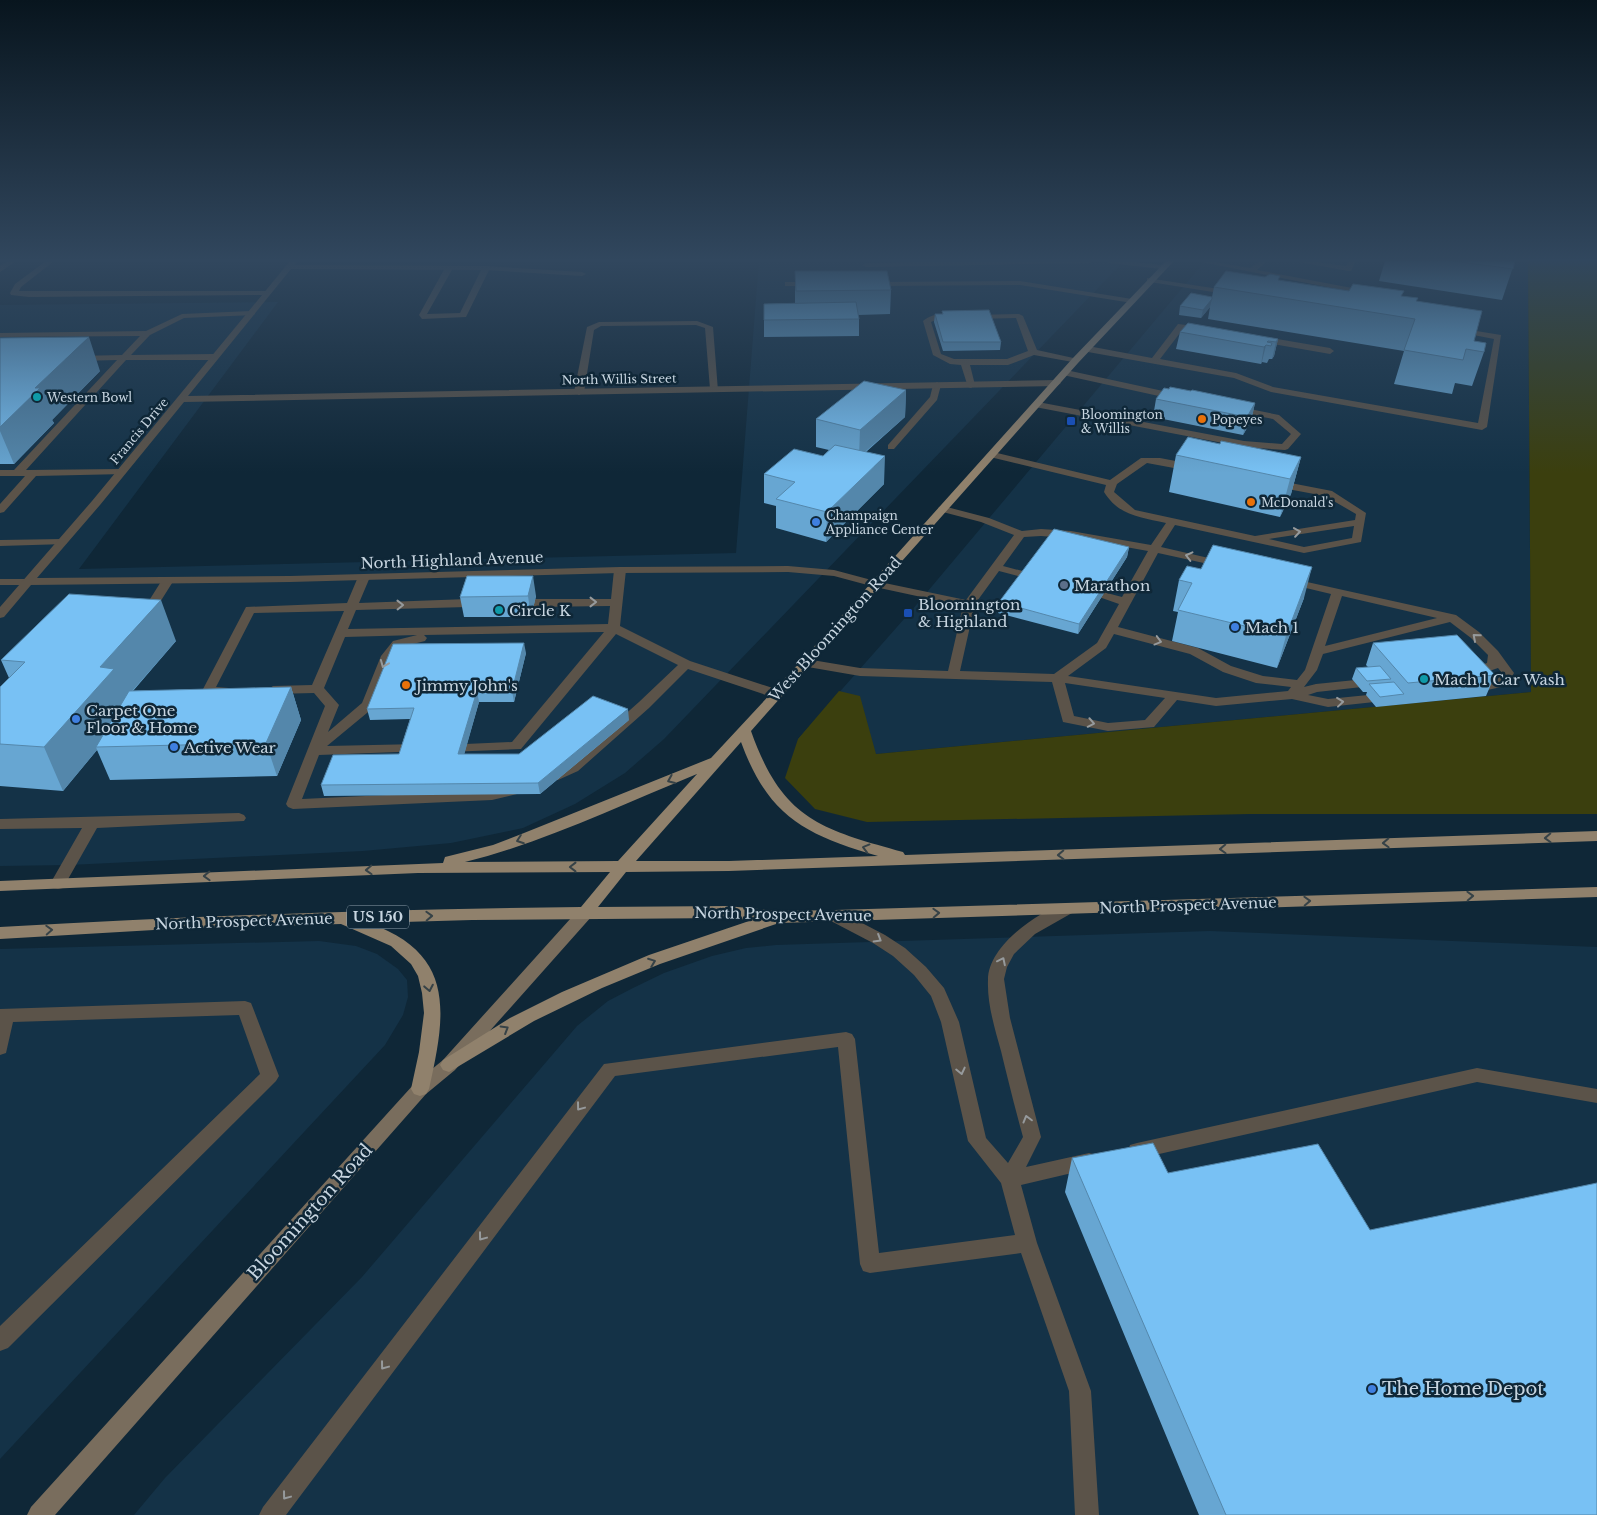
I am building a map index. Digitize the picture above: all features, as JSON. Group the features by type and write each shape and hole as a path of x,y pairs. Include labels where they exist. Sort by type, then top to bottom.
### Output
{"main road":[{"name":"West Bloomington Road","path":"586,912 622,867 716,761 1104,332"},
{"path":"744,730 752,754 764,778 777,798 791,810 833,836 850,843 913,860"},
{"path":"418,868 497,849 631,797 716,761"},
{"path":"0,886 418,868 622,867 913,860 1597,836"},
{"name":"North Prospect Avenue","path":"0,933 170,923 342,918 586,912 727,912 781,917 835,916 1597,892"},
{"name":"Bloomington Road","path":"39,1515 420,1089 449,1065 586,912"},
{"path":"449,1065 504,1029 540,1009 692,946 781,917"},
{"path":"342,918 384,935 403,946 416,957 426,971 431,993 431,1020 428,1054 420,1089"}],"street":[{"name":"Francis Drive","path":"0,614 182,399 236,332"},
{"path":"579,392 590,332"},
{"path":"709,332 715,389"},
{"path":"930,332 937,355 953,362 1008,362 1033,352 1075,362"},
{"path":"1025,332 1033,352"},
{"path":"1154,361 1177,332"},
{"path":"1088,349 1236,376 1272,389 1482,426 1498,336 1469,332"},
{"path":"0,335 147,333"},
{"path":"17,473 147,333"},
{"path":"1246,337 1330,351"},
{"path":"67,358 215,357"},
{"path":"964,362 971,385"},
{"path":"1066,373 1188,399"},
{"name":"North Willis Street","path":"182,399 1057,383"},
{"path":"891,447 934,398 937,385"},
{"path":"1038,404 1244,444 1284,447 1296,434 1276,417 1227,407"},
{"path":"993,455 1112,483"},
{"path":"1145,460 1160,461 1328,493 1361,513 1357,540 1304,550 1131,512 1113,498 1109,492 1112,483 1145,460"},
{"path":"1,508 34,472"},
{"path":"1057,678 1102,645 1154,548 1172,521"},
{"path":"1249,538 1360,522"},
{"path":"1021,534 1039,532 1067,534 1154,548 1232,567"},
{"path":"0,544 62,542"},
{"name":"North Highland Avenue","path":"0,582 364,577 620,570 788,569 834,573 875,584"},
{"path":"314,750 516,746 614,628 620,570"},
{"path":"317,689 364,577"},
{"path":"1281,578 1452,618 1494,654 1508,673 1501,683 1478,688"},
{"path":"138,616 148,615 168,580"},
{"path":"1296,690 1311,670 1338,592"},
{"path":"1102,595 1126,602"},
{"path":"534,603 616,602"},
{"path":"238,690 208,691 250,610 468,603"},
{"path":"953,674 969,604"},
{"path":"1317,652 1452,618"},
{"path":"314,750 368,705 387,656 397,644 416,638 562,633 578,628"},
{"path":"341,633 614,628 686,664 777,694"},
{"path":"1111,629 1194,651 1227,669 1296,690 1328,703 1393,697"},
{"path":"1466,675 1494,665 1494,654"},
{"path":"806,663 860,672 1057,678 1216,702 1296,690 1381,682"},
{"path":"541,783 572,768 644,705 686,664"},
{"path":"1057,678 1068,719 1108,727 1149,724 1174,696"},
{"path":"258,690 317,689 332,705 293,804 492,795 525,788"},
{"path":"0,824 238,818"},
{"path":"58,884 92,823"},
{"path":"1010,1179 1032,1137 1001,1018 996,979 999,967 1008,950 1029,930 1066,909"},
{"path":"835,916 879,939 899,952 920,971 938,993 950,1022 976,1141 1010,1179 1027,1243 1080,1391 1087,1515"},
{"path":"0,1048 3,1016 245,1008 270,1076 0,1341"},
{"path":"271,1515 610,1068 846,1038 870,1264 1027,1243"},
{"path":"1010,1179 1476,1075 1597,1096"}],"lane":[{"path":"0,473 121,472"},
{"path":"875,584 969,604 1021,534 985,520 943,509"},
{"path":"995,567 1026,575"}],"shaded area":[{"path":"0,332 256,332 79,569 736,553 753,332 1056,332 664,739 625,773 575,804 523,828 451,843 363,851 69,865 0,866"},
{"path":"1146,332 1528,332 1531,692 876,754 798,739 912,610"},
{"path":"1210,931 1597,947 1597,1515 134,1515 165,1478 362,1277 577,1026 608,1001 664,973 712,956 746,948 776,945"},
{"path":"319,941 356,946 377,954 398,969 407,980 408,997 403,1015 385,1045 0,1459 0,949"}],"green space":[{"path":"1528,332 1597,332 1597,814 1250,814 867,822 815,809 785,778 798,739 839,691 860,696 876,754 1531,692"}],"building":[{"path":"940,332 997,332 1001,342 943,342"},
{"path":"1180,332 1237,332 1278,339 1276,342 1268,341 1272,343 1271,346 1266,345 1264,347"},
{"path":"1410,332 1476,332 1474,341 1486,343 1484,352 1466,349 1463,360 1404,350"},
{"path":"89,337 35,388 40,388 0,427 0,338"},
{"path":"864,381 906,390 860,430 816,419"},
{"path":"1170,387 1255,403 1247,417 1156,399 1164,388 1169,389"},
{"path":"1188,437 1220,444 1221,441 1301,457 1290,479 1176,455"},
{"path":"835,445 885,456 827,512 776,499 795,482 764,474 794,449 823,456"},
{"name":"Marathon","path":"1054,529 1129,547 1079,624 999,602"},
{"path":"1213,545 1312,567 1286,636 1178,610 1192,583 1179,580 1187,566 1201,569"},
{"path":"467,576 533,576 528,596 460,597"},
{"path":"69,594 161,600 100,667 114,669 44,747 0,744 0,687 25,662 1,660"},
{"path":"1457,635 1495,675 1408,683 1373,643"},
{"path":"524,643 512,691 477,691 458,754 519,754 593,696 628,709 538,783 321,785 333,755 399,754 414,708 367,709 393,644"},
{"path":"1380,666 1391,679 1367,681 1356,668"},
{"path":"1394,682 1404,694 1380,697 1369,684"},
{"path":"291,687 266,743 96,747 129,691"},
{"name":"The Home Depot","path":"1153,1143 1168,1173 1318,1144 1370,1230 1597,1183 1597,1515 1226,1515 1072,1158"}],"place":[{"name":"Western Bowl","path":"37,397"},
{"name":"Popeyes","path":"1202,419"},
{"name":"Bloomington & Willis","path":"1071,421"},
{"name":"McDonald's","path":"1251,502"},
{"name":"Champaign Appliance Center","path":"816,522"},
{"name":"Marathon","path":"1064,585"},
{"name":"Circle K","path":"499,610"},
{"name":"Bloomington & Highland","path":"908,613"},
{"name":"Mach 1","path":"1235,627"},
{"name":"Mach 1 Car Wash","path":"1424,679"},
{"name":"Jimmy John's","path":"406,685"},
{"name":"Carpet One Floor & Home","path":"76,719"},
{"name":"Active Wear","path":"174,747"},
{"name":"The Home Depot","path":"1372,1389"}]}
